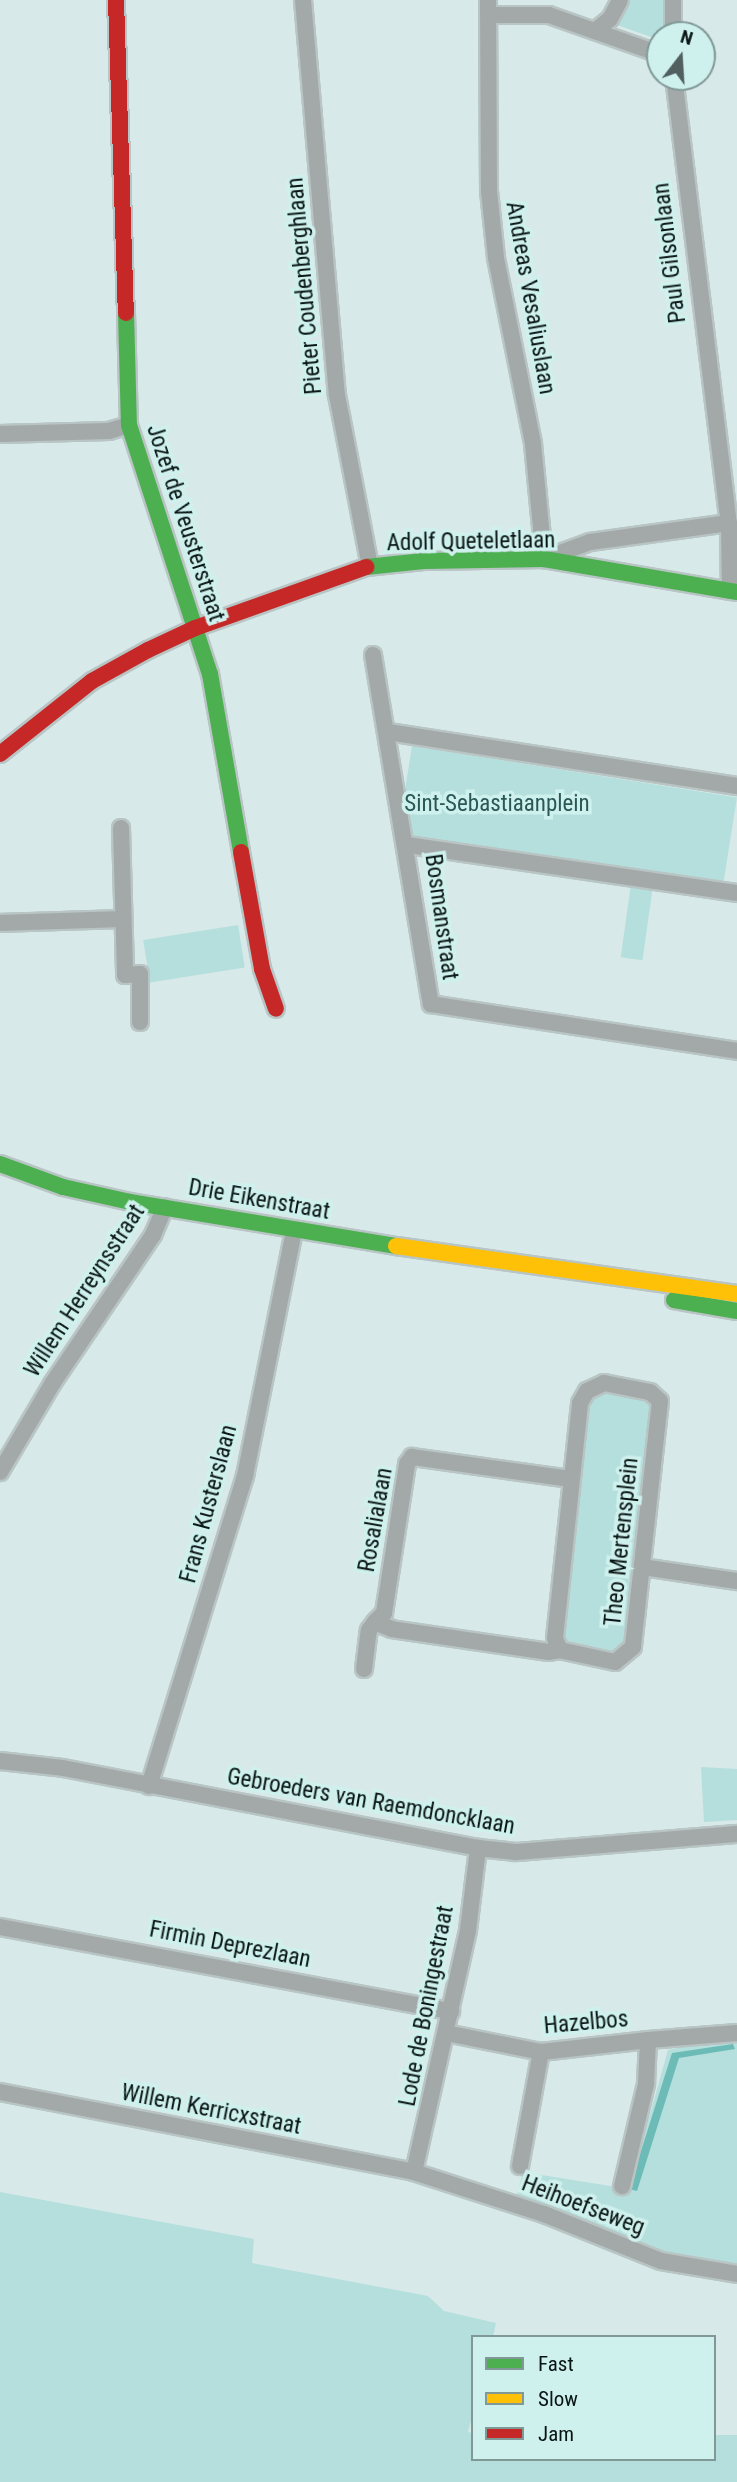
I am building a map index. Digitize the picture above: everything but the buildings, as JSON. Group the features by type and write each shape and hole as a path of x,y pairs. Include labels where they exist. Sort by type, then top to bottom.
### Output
{"street":[{"name":"Jozef de Veusterstraat","path":"116,0 129,425 210,674 262,969 269,979 276,1009"},
{"name":"Pieter Coudenberghlaan","path":"303,0 337,395 370,566"},
{"path":"595,31 610,19 620,0"},
{"path":"673,0 673,21"},
{"path":"488,8 549,15 646,49"},
{"name":"Andreas Vesaliuslaan","path":"488,8 493,231 533,444 544,559"},
{"name":"Paul Gilsonlaan","path":"675,91 691,245 729,523 734,591"},
{"path":"0,434 109,431 129,425"},
{"path":"544,559 590,542 729,523"},
{"name":"Adolf Queteletlaan","path":"0,754 92,681 195,628 370,566 424,561 544,559 734,591"},
{"name":"Bosmanstraat","path":"373,655 408,845 431,1004 737,1051"},
{"path":"388,732 737,786"},
{"path":"121,828 125,975 140,974 141,1022"},
{"path":"408,845 737,892"},
{"path":"0,923 123,919"},
{"name":"Drie Eikenstraat","path":"0,1164 63,1186 294,1230 515,1266 737,1294"},
{"name":"Willem Herreynsstraat","path":"0,1472 52,1384 153,1235 165,1206"},
{"name":"Frans Kusterslaan","path":"149,1786 245,1476 275,1346 294,1230"},
{"name":"Drie Eikenstraat","path":"515,1266 582,1285 737,1311"},
{"name":"Theo Mertensplein","path":"604,1383 650,1392 660,1401 643,1567 633,1647 625,1656 615,1662 560,1650 555,1638 580,1404 587,1391 604,1383"},
{"name":"Rosalialaan","path":"364,1669 369,1630 384,1613 407,1464 412,1457 572,1479"},
{"path":"643,1567 737,1581"},
{"path":"375,1622 392,1629 549,1652 560,1650"},
{"name":"Gebroeders van Raemdoncklaan","path":"0,1761 28,1762 478,1848 516,1852 737,1834"},
{"name":"Lode de Boningestraat","path":"414,2172 451,2011 478,1848"},
{"name":"Firmin Deprezlaan","path":"0,1927 451,2011"},
{"name":"Hazelbos","path":"446,2032 541,2052 737,2033"},
{"name":"Hazelbos","path":"622,2186 646,2084 648,2040"},
{"path":"520,2166 541,2052"},
{"name":"Willem Kerricxstraat","path":"0,2092 414,2172"},
{"name":"Heihoefseweg","path":"414,2172 544,2214 661,2261 737,2274"}],"green space":[{"path":"625,0 670,0 669,21 646,21 646,35 614,24"},
{"name":"Sint-Sebastiaanplein","path":"412,746 737,797 722,889 397,838"},
{"path":"631,884 653,887 642,960 621,957"},
{"path":"238,925 245,967 150,982 143,940"},
{"path":"607,1391 638,1397 650,1405 654,1418 630,1632 614,1655 568,1648 561,1640 585,1409 590,1398"},
{"path":"701,1767 737,1769 737,1820 704,1822"},
{"path":"737,2035 737,2271 695,2266 515,2202 523,2172 629,2189 668,2050"},
{"path":"0,2192 254,2239 252,2263 428,2296 444,2311 496,2323 493,2335 471,2335 471,2421 468,2432 471,2433 471,2461 716,2461 716,2435 737,2435 737,2482 0,2482"}],"water":[{"path":"733,2044 735,2049 679,2058 637,2191 629,2189 672,2053"}],"traffic: fast":[{"path":"126,313 129,425 210,674 241,852"},
{"path":"366,567 424,561 544,559 737,592"},
{"path":"0,1164 63,1187 130,1202 396,1246"},
{"path":"674,1300 737,1311"}],"traffic: slow":[{"path":"396,1246 737,1294"}],"traffic: jam":[{"path":"116,0 126,313"},
{"path":"0,754 92,681 148,650 195,628 366,567"},
{"path":"241,852 262,969 276,1009"}]}
